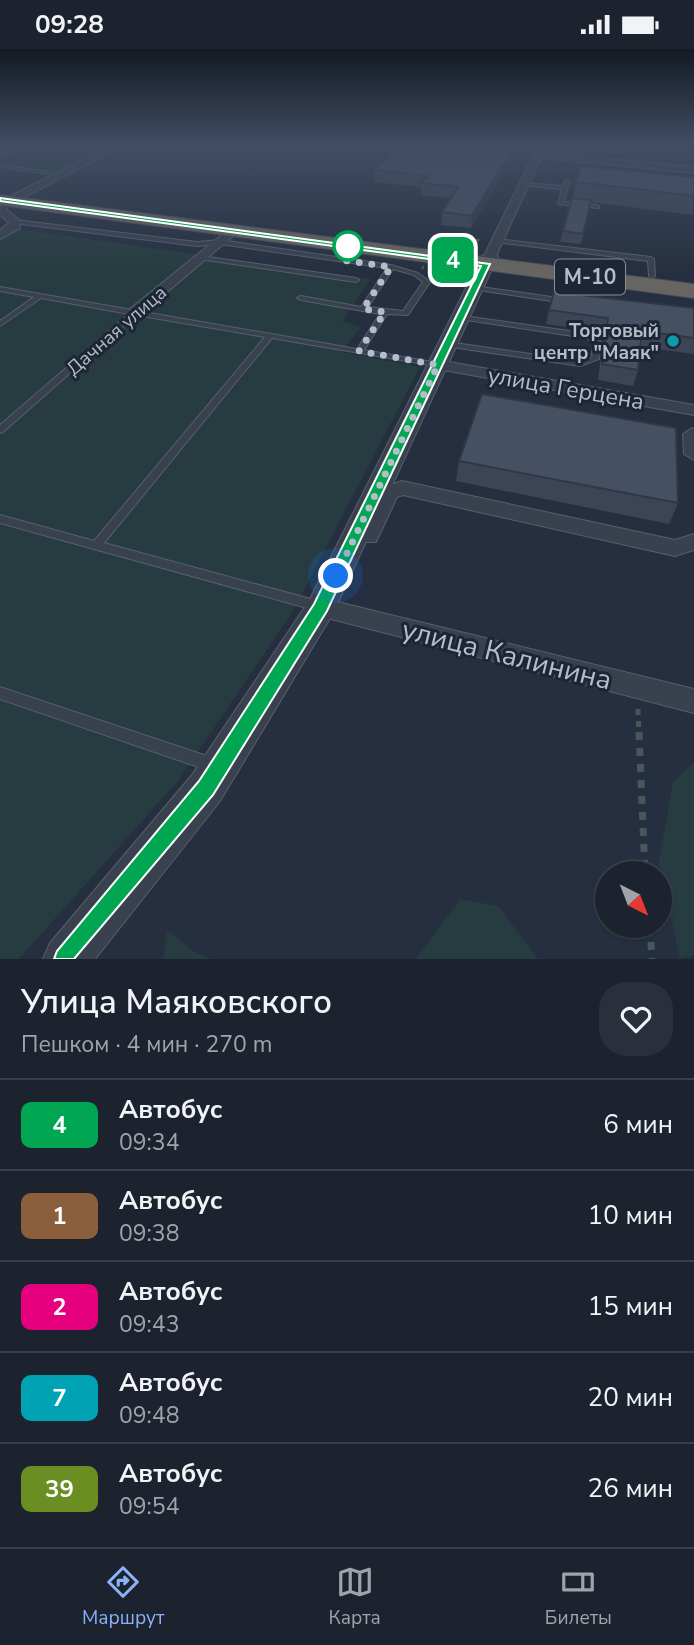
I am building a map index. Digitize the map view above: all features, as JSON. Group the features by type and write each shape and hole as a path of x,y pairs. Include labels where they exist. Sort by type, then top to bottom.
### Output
{"highway":[{"name":"М-10","path":"7,197 226,237 491,254 694,291"},
{"name":"М-10","path":"7,197 491,254 694,282"}],"street":[{"path":"0,235 14,228 15,222 0,209 7,197 28,187"},
{"path":"66,959 152,856 220,768 328,591 523,187"},
{"name":"Дачная улица","path":"135,312 226,237"},
{"name":"улица Герцена","path":"443,354 694,410"},
{"path":"692,434 694,454"},
{"path":"328,591 359,554 389,493 402,488 675,548 694,542"},
{"name":"улица Калинина","path":"328,591 637,687 694,701"}],"lane":[{"path":"558,187 565,188 560,203 597,207"},
{"path":"15,222 197,244 226,237 391,267 416,274 427,282 405,313 302,298"},
{"path":"201,258 356,280"},
{"path":"363,309 391,267"},
{"path":"474,288 579,303"},
{"path":"0,289 359,351 580,364 594,359 598,343 587,336 460,317"},
{"path":"0,324 41,295"},
{"name":"Дачная улица","path":"0,430 135,312"},
{"path":"359,351 385,312"},
{"path":"97,544 270,336"},
{"path":"0,519 97,544 328,591"},
{"path":"0,693 220,768"}],"path":[{"path":"422,269 440,240"},
{"path":"452,240 491,254"},
{"path":"637,687 644,861"},
{"path":"651,938 652,959"}],"green space":[{"path":"17,229 371,279 342,321 361,327 341,352 420,367 293,611 178,781 19,959 0,959 0,237"},
{"path":"694,762 694,955 680,959 672,922 672,861 659,861 673,782"},
{"path":"460,899 498,906 538,959 416,959"},
{"path":"167,930 193,951 210,959 163,959"}],"building":[{"path":"458,187 489,187 472,216 442,212"},
{"path":"622,187 694,187 694,196"},
{"path":"572,198 591,200 583,234 563,231"},
{"path":"554,292 694,308 694,338 642,331 638,370 602,364 608,318 549,310"},
{"path":"482,394 676,428 678,503 459,461"}],"bus line":[{"name":"4","path":"0,200 486,264 321,607 206,788 66,959"}],"place":[{"name":"Торговый центр \"Маяк\"","path":"673,341"}],"route":[{"path":"336,576 438,365 359,351 385,312 363,309 391,267 342,260 348,246"}]}
